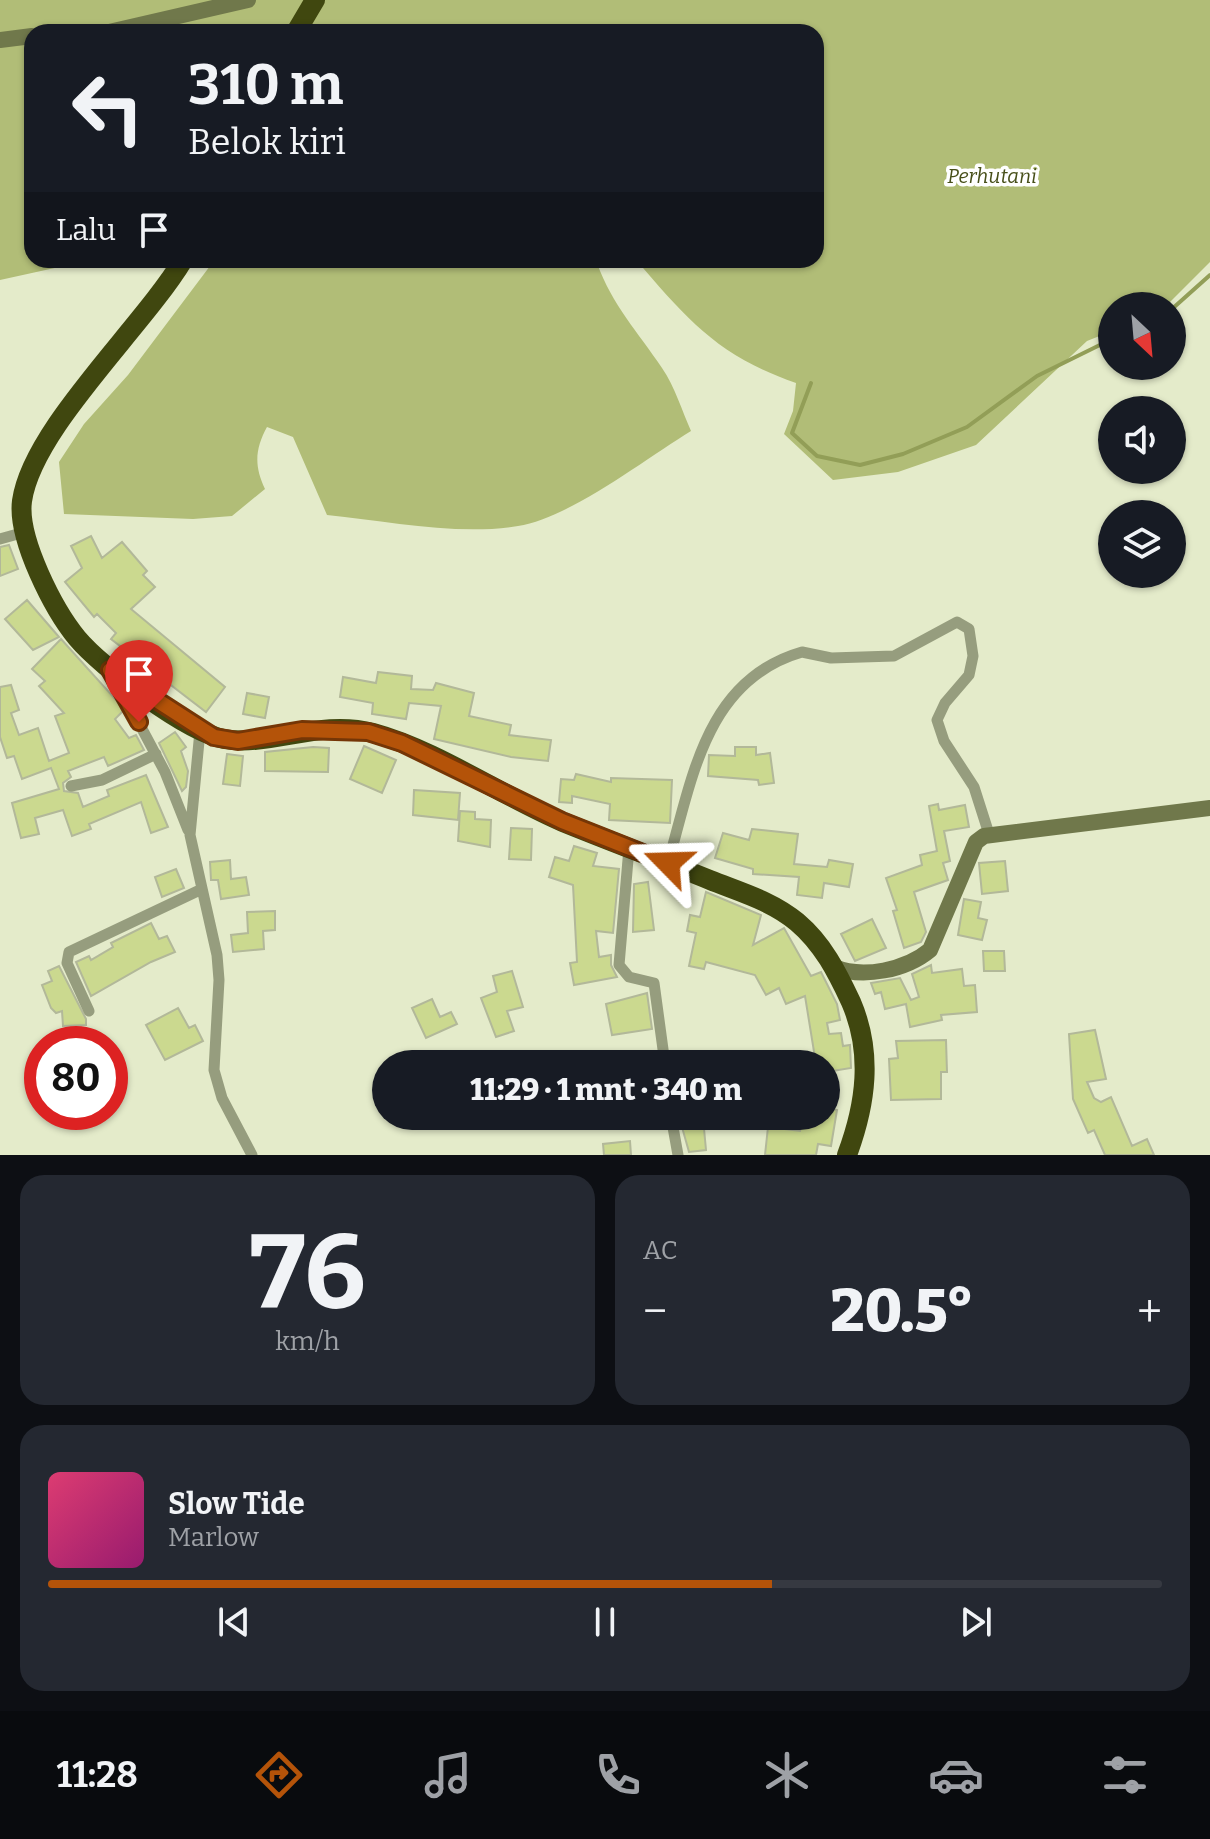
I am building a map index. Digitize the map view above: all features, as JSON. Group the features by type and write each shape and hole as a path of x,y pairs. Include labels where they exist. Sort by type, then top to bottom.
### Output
{"highway":[{"path":"301,24 315,0"},
{"path":"178,268 160,297 95,376 42,449 24,491 21,510 25,532 41,574 76,637 110,670 200,731 238,741 302,730 368,732 402,743 513,799 779,909 811,934 834,967 856,1014 865,1047 863,1101 847,1155"}],"street":[{"path":"144,24 248,0"},
{"path":"0,40 24,37"},
{"path":"0,539 25,532"},
{"path":"668,863 709,729 724,704 750,681 802,652 831,658 894,656 957,622 969,629 973,656 969,675 938,713 938,729 974,787 989,834"},
{"path":"110,670 156,754 190,835 212,928 219,980 213,1037 215,1078 252,1155"},
{"path":"190,835 200,731"},
{"path":"71,786 102,780 156,754"},
{"path":"834,967 849,973 865,974 924,955 938,936 976,842 989,834 1210,808"},
{"path":"629,848 619,965 629,977 654,983 663,1050"},
{"path":"89,1011 67,963 69,952 202,889"},
{"path":"674,1130 678,1155"}],"green space":[{"name":"Perhutani","path":"0,0 1210,0 1210,262 1180,292 1098,292 1098,337 1087,341 976,445 898,472 833,480 784,434 793,411 796,383 745,361 706,334 643,268 824,268 824,24 24,24 24,268 55,268 0,280"},
{"path":"208,268 599,268 626,318 667,375 691,431 583,500 538,521 518,526 447,528 327,515 293,437 267,427 257,458 265,489 232,516 193,519 64,514 59,462 84,424 128,375"}],"building":[{"path":"91,536 102,558 122,542 147,571 143,575 155,587 131,609 225,687 206,712 111,639 116,633 97,614 94,617 65,582 82,568 71,546"},
{"path":"9,545 18,569 0,576 0,547"},
{"path":"27,600 59,637 33,650 5,619"},
{"path":"61,639 117,701 123,711 115,719 129,738 136,735 144,750 108,766 104,757 68,771 71,777 63,783 64,791 78,793 83,807 109,796 107,790 146,775 168,827 151,833 141,802 89,824 91,829 72,836 63,810 35,818 39,834 21,838 12,803 59,789 51,768 22,779 14,756 7,758 0,737 0,687 11,685 19,710 11,713 19,735 38,728 49,761 69,753 55,716 64,713 39,686 45,681 32,669"},
{"path":"378,672 412,676 411,689 433,690 436,683 474,693 469,716 511,725 509,735 551,740 548,761 511,757 434,739 441,706 409,703 406,719 372,714 373,703 340,697 343,677 376,683"},
{"path":"247,693 269,697 265,718 243,714"},
{"path":"175,732 186,747 181,751 188,771 186,787 182,791 159,743"},
{"path":"364,746 396,760 382,793 350,779"},
{"path":"735,747 756,747 756,755 770,753 774,783 759,785 758,780 708,776 709,755 735,756"},
{"path":"329,748 328,772 265,771 265,752"},
{"path":"227,754 243,756 240,786 223,784"},
{"path":"576,774 611,782 611,778 672,780 670,823 609,820 610,804 572,796 572,803 559,802 561,779 574,780"},
{"path":"414,790 460,793 458,820 413,815"},
{"path":"938,804 939,810 965,805 969,827 944,831 950,861 943,863 948,880 914,892 926,932 921,942 904,948 893,911 897,910 886,878 922,865 920,855 937,851 929,806"},
{"path":"460,811 475,812 475,819 491,820 490,847 458,841"},
{"path":"511,828 532,829 531,860 509,859"},
{"path":"752,829 798,834 794,864 827,867 829,860 853,864 849,887 824,883 822,898 797,895 799,877 753,874 753,869 715,858 723,833 749,840"},
{"path":"574,846 597,853 593,866 619,869 613,933 596,931 599,957 611,955 611,965 617,977 574,985 570,963 577,962 573,885 549,877 555,857 569,861"},
{"path":"230,860 231,879 246,877 249,895 221,899 218,880 211,880 210,862"},
{"path":"1005,861 1008,891 982,894 979,863"},
{"path":"176,869 184,888 162,897 155,877"},
{"path":"648,882 654,930 633,932 634,884"},
{"path":"706,892 761,915 753,945 784,928 811,976 821,972 837,1004 840,1020 827,1023 829,1034 841,1033 843,1046 850,1045 851,1068 840,1070 840,1050 814,1050 805,996 786,1004 779,988 766,995 755,975 706,962 704,969 689,966 696,933 687,931 690,915 700,917"},
{"path":"964,899 981,902 978,918 987,920 982,940 958,935"},
{"path":"275,911 275,930 263,931 264,949 233,952 231,935 248,933 247,912"},
{"path":"872,919 886,948 855,961 841,934"},
{"path":"151,923 159,939 167,936 175,952 91,996 76,962 89,956 91,960 113,947 111,943"},
{"path":"983,951 1004,951 1005,971 984,971"},
{"path":"931,965 932,973 962,969 964,986 975,985 977,1012 941,1015 942,1020 910,1027 906,1004 885,1009 881,992 875,994 871,983 900,978 911,1000 919,997 912,974"},
{"path":"59,966 86,1019 86,1025 63,1026 62,1011 56,1013 51,1008 42,985 52,981 48,971"},
{"path":"512,971 523,1007 507,1011 514,1031 496,1037 481,998 497,992 493,976"},
{"path":"647,993 652,1029 612,1035 606,1004"},
{"path":"432,999 440,1017 451,1012 457,1024 426,1038 412,1008"},
{"path":"178,1008 189,1028 195,1025 203,1041 165,1060 146,1025"},
{"path":"1095,1030 1106,1079 1087,1082 1094,1098 1101,1102 1111,1097 1132,1146 1147,1139 1154,1155 1105,1155 1094,1130 1088,1133 1073,1099 1069,1034"},
{"path":"946,1040 947,1072 941,1072 941,1099 891,1100 889,1059 898,1058 896,1041"},
{"path":"683,1130 704,1130 706,1150 689,1152"},
{"path":"768,1130 834,1130 831,1146 818,1144 816,1155 765,1155"},
{"path":"630,1141 631,1155 604,1155 603,1144"}],"waterway":[{"path":"1186,296 1210,275"},
{"path":"811,383 792,433 817,456 860,465 903,454 967,427 1037,376 1098,346"}],"route":[{"path":"139,722 110,670 200,731 214,737 238,741 302,730 368,732 402,743 562,821 668,863"}]}
